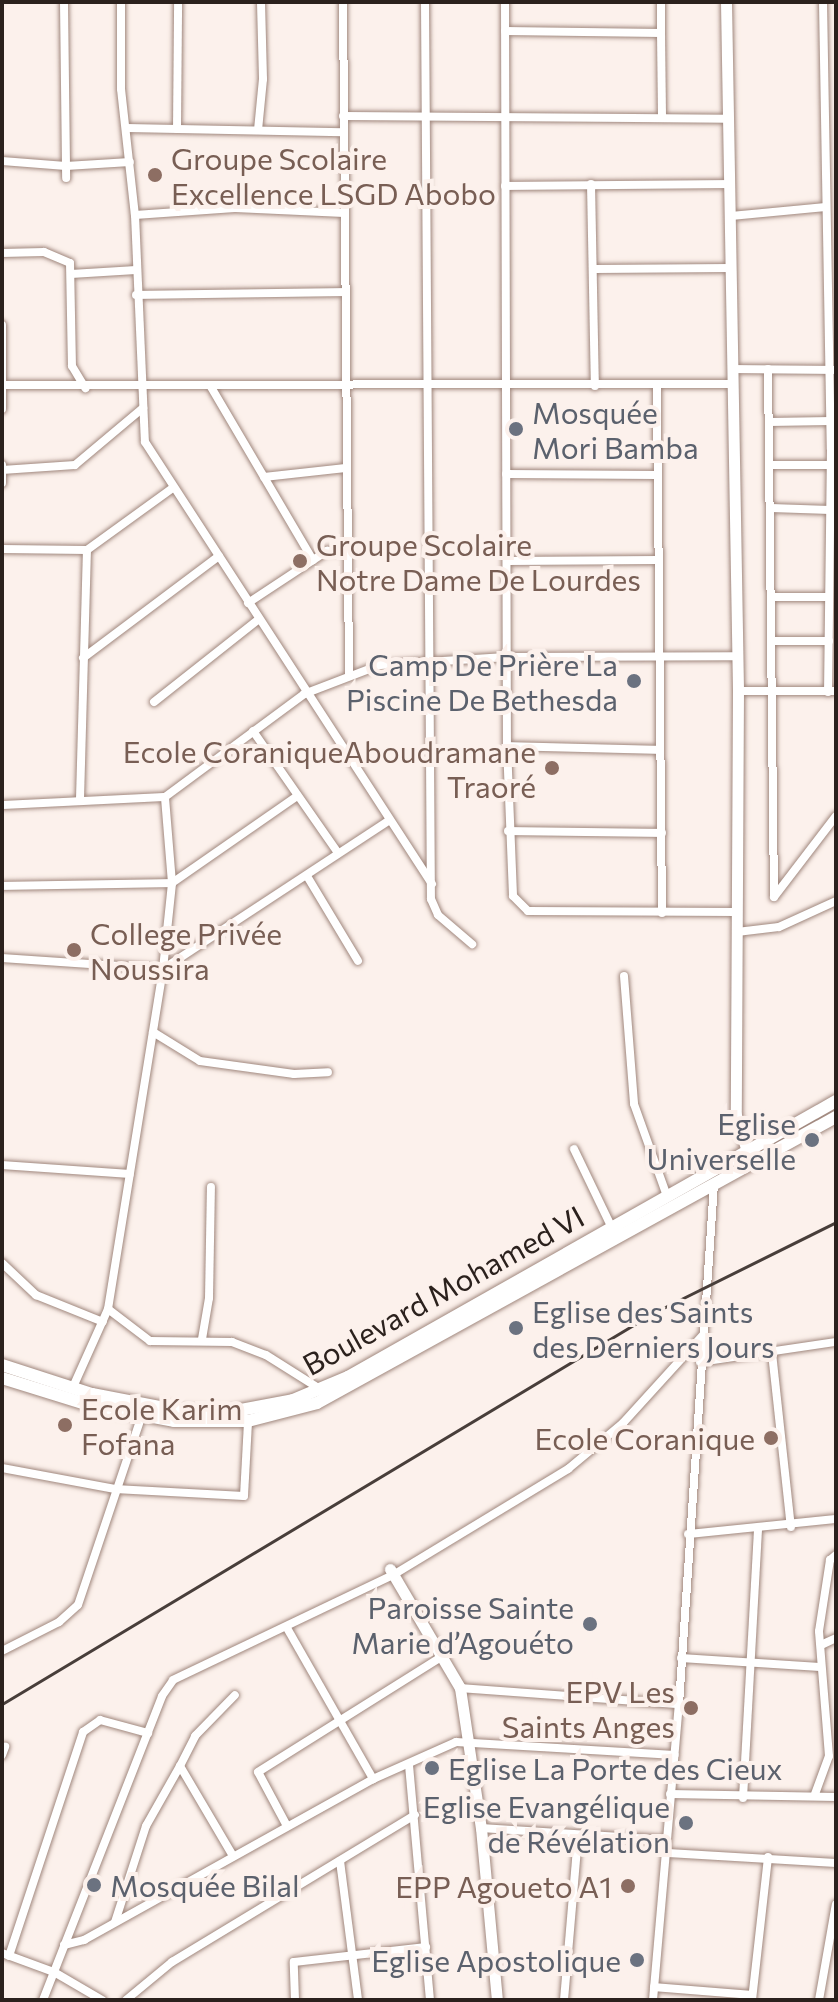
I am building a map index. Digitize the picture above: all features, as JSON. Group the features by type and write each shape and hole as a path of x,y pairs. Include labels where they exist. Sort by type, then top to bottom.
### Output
{"main road":[{"name":"Boulevard Mohamed VI","path":"2,1378 142,1415 205,1423 248,1421 354,1387 749,1157 836,1101"},
{"name":"Boulevard Mohamed VI","path":"749,1157 836,1117"},
{"name":"Boulevard Mohamed VI","path":"2,1365 147,1406 205,1413 254,1409 320,1389 667,1196 713,1177"}],"street":[{"path":"64,2 66,178"},
{"path":"121,2 121,89 135,215 136,295 145,442 387,822 432,884"},
{"path":"177,129 178,2"},
{"path":"258,130 263,79 261,2"},
{"path":"343,2 349,675"},
{"path":"425,2 424,386 431,899 438,915 472,944"},
{"path":"505,2 508,831 517,906 528,911 737,912"},
{"path":"661,2 662,118"},
{"path":"726,2 738,691 736,1115 749,1157"},
{"path":"738,691 832,692 829,597 833,449 832,290 826,207 823,2"},
{"path":"505,31 661,33"},
{"path":"343,116 727,119"},
{"path":"127,128 343,132"},
{"path":"2,161 66,166 130,162"},
{"path":"591,184 595,386"},
{"path":"505,186 729,184"},
{"path":"731,216 826,207"},
{"path":"135,215 235,208 344,213"},
{"path":"2,253 58,254 70,263 72,366 85,388"},
{"path":"594,269 731,268"},
{"path":"71,274 136,270"},
{"path":"136,295 344,292"},
{"path":"2,325 2,409"},
{"path":"733,369 833,370"},
{"path":"768,369 774,897 836,816"},
{"path":"3,385 85,388 506,384 657,387 733,384"},
{"path":"211,387 313,560"},
{"path":"657,387 662,913"},
{"path":"2,483 2,468 75,465 143,408"},
{"path":"769,422 831,421"},
{"path":"771,465 831,465"},
{"path":"264,477 346,468"},
{"path":"506,474 657,475"},
{"path":"2,549 87,550 174,487"},
{"path":"771,508 830,510"},
{"path":"80,799 87,550"},
{"path":"248,603 327,551 347,551"},
{"path":"83,658 219,556"},
{"path":"507,561 658,560"},
{"path":"771,597 829,597"},
{"path":"154,702 259,619"},
{"path":"771,641 829,641"},
{"path":"2,805 165,797 304,694 380,665 506,657 659,659 736,656"},
{"path":"253,731 338,853"},
{"path":"507,746 660,750"},
{"path":"2,886 172,883 297,796"},
{"path":"73,1387 108,1309 163,969 172,883 165,797"},
{"path":"2,958 163,969 387,822"},
{"path":"508,831 662,833"},
{"path":"307,876 358,961"},
{"path":"737,932 779,927 836,901"},
{"path":"624,976 634,1104 667,1196"},
{"path":"153,1032 200,1061 294,1074 328,1072"},
{"path":"574,1149 612,1228"},
{"path":"2,1165 130,1174"},
{"path":"653,2000 679,1704 713,1177"},
{"path":"202,1339 209,1298 211,1187"},
{"path":"2,1263 36,1295 103,1322"},
{"path":"108,1309 150,1341 202,1339 257,1351 320,1389"},
{"path":"43,2000 148,1733 173,1680 287,1628 392,1572 568,1469 623,1423 704,1334"},
{"path":"700,1362 836,1342"},
{"path":"772,1353 791,1527"},
{"path":"2,1650 74,1612 142,1415"},
{"path":"2,1468 115,1489 244,1496 248,1421"},
{"path":"688,1534 791,1527 836,1519"},
{"path":"743,1798 753,1665 758,1528"},
{"path":"815,1794 829,1756 831,1733 820,1667 830,1560 836,1555"},
{"path":"392,1572 460,1688 481,1828 497,2000"},
{"path":"287,1628 373,1779"},
{"path":"821,1645 836,1638"},
{"path":"287,1826 258,1772 441,1657"},
{"path":"681,1658 820,1667"},
{"path":"460,1688 679,1704"},
{"path":"115,1922 146,1826 195,1736 235,1695"},
{"path":"102,2000 54,1972 5,1954 83,1732 100,1720 148,1733"},
{"path":"64,1945 115,1922 373,1779 470,1740 675,1755"},
{"path":"409,1765 430,2000"},
{"path":"180,1766 233,1856"},
{"path":"670,1794 743,1798 815,1794 836,1797"},
{"path":"126,2000 137,1986 182,1955 415,1815"},
{"path":"481,1828 578,1837 667,1840"},
{"path":"564,2000 578,1837"},
{"path":"668,1853 836,1863"},
{"path":"654,1987 752,1997 768,1857"},
{"path":"340,1861 358,2000"},
{"path":"819,2000 836,1904"},
{"path":"295,2000 294,1962 426,1947"}],"railway":[{"path":"2,1704 655,1312 836,1222"}],"place":[{"name":"Groupe Scolaire Excellence LSGD Abobo","path":"155,175"},
{"name":"Mosquée Mori Bamba","path":"516,429"},
{"name":"Groupe Scolaire Notre Dame De Lourdes","path":"300,561"},
{"name":"Camp De Prière La Piscine De Bethesda","path":"634,681"},
{"name":"Ecole CoraniqueAboudramane Traoré","path":"552,768"},
{"name":"College Privée Noussira","path":"74,950"},
{"name":"Eglise Universelle","path":"812,1140"},
{"name":"Eglise des Saints des Derniers Jours","path":"516,1328"},
{"name":"Ecole Karim Fofana","path":"65,1425"},
{"name":"Ecole Coranique","path":"771,1438"},
{"name":"Paroisse Sainte Marie d’Agouéto","path":"590,1624"},
{"name":"EPV Les Saints Anges","path":"691,1708"},
{"name":"Eglise La Porte des Cieux","path":"432,1768"},
{"name":"Eglise Evangélique de Révélation","path":"686,1823"},
{"name":"Mosquée Bilal","path":"94,1885"},
{"name":"EPP Agoueto A1","path":"628,1886"},
{"name":"Eglise Apostolique","path":"637,1960"}]}
